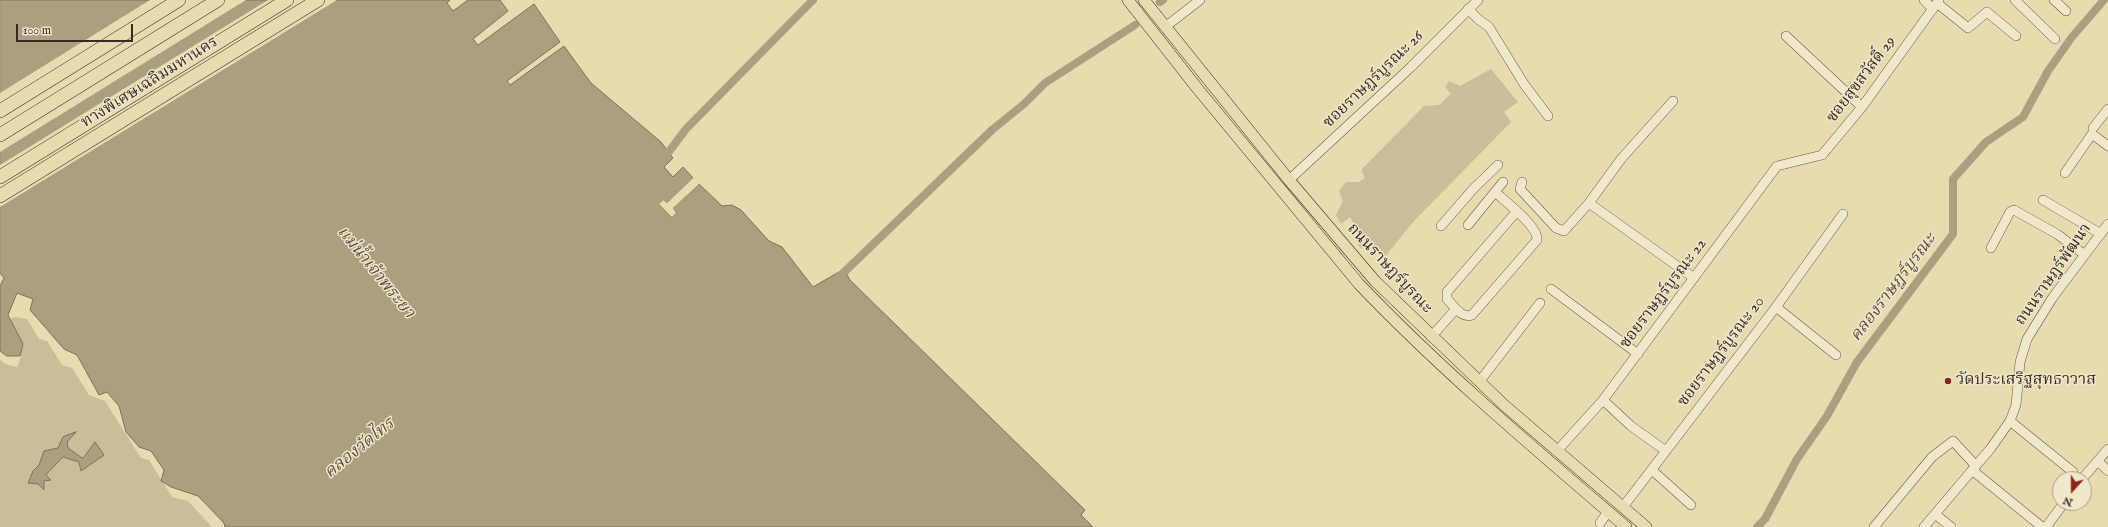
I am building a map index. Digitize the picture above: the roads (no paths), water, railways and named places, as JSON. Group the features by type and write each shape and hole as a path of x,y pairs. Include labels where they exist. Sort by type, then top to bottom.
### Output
{"highway":[{"path":"0,110 179,0"},
{"path":"0,135 218,0"},
{"name":"ทางพิเศษเฉลิมมหานคร","path":"0,177 287,0"},
{"name":"ทางพิเศษเฉลิมมหานคร","path":"0,196 318,0"}],"main road":[{"name":"ถนนราษฎร์บูรณะ","path":"1128,0 1197,88 1359,284 1479,399 1626,527"},
{"name":"ถนนราษฎร์บูรณะ","path":"1144,0 1289,180 1370,276 1431,337 1479,382 1646,527"}],"street":[{"path":"1166,27 1200,0"},
{"name":"ซอยราษฎร์บูรณะ 26","path":"1289,180 1411,67 1478,0"},
{"path":"1924,0 1936,4 1968,28 1987,12 2016,36"},
{"path":"2015,0 2055,39"},
{"path":"2054,0 2066,11"},
{"name":"ซอยสุขสวัสดิ์ 29","path":"1797,162 1822,155 1862,106 1936,4"},
{"path":"1468,9 1492,30 1502,51 1548,116"},
{"path":"1786,36 1862,106"},
{"path":"1522,182 1520,189 1562,232 1565,231 1589,203 1621,159 1673,101"},
{"path":"2093,128 2108,109"},
{"path":"2065,173 2092,134 2108,146"},
{"name":"ซอยราษฎร์บูรณะ 22","path":"1557,451 1603,400 1777,166 1797,162"},
{"path":"1441,226 1474,188 1498,165"},
{"path":"1468,225 1503,182"},
{"path":"1495,192 1517,211 1536,232 1537,240 1472,315 1468,317 1456,309 1447,299 1447,292 1517,211"},
{"path":"2043,200 2101,234"},
{"path":"1589,203 1694,278"},
{"path":"1991,248 2010,212 2014,210 2057,234 2086,255"},
{"name":"ซอยราษฎร์บูรณะ 20","path":"1623,507 1776,307 1843,214"},
{"name":"ถนนราษฎร์พัฒนา","path":"1924,527 1974,468 2010,421 2016,405 2020,362 2027,338 2053,297 2108,224"},
{"path":"1551,289 1638,354"},
{"path":"1479,382 1540,303"},
{"path":"1776,307 1836,355"},
{"path":"1431,337 1456,309"},
{"path":"1603,400 1631,426 1666,451"},
{"path":"2010,421 2072,471"},
{"path":"1874,527 1932,457 1953,441 1974,468 2042,527"},
{"path":"2089,471 2108,449"},
{"path":"2098,461 2108,471"},
{"path":"1652,470 1691,505"},
{"path":"2046,527 2058,511"},
{"path":"1600,523 1608,512"},
{"path":"1935,514 1951,527"}],"water":[{"path":"0,0 450,0 447,3 453,11 468,0 500,0 508,11 473,39 478,45 534,4 560,42 507,81 510,85 564,46 591,83 661,142 673,158 664,167 673,177 683,167 693,178 667,203 663,200 659,204 671,217 676,213 673,208 699,184 722,206 732,205 741,210 769,241 782,247 813,287 844,269 850,280 1085,510 1081,515 1093,527 225,527 224,523 198,496 171,487 161,481 164,470 151,451 139,447 126,432 119,406 107,392 99,395 77,355 64,349 30,310 33,299 17,293 8,315 23,344 20,356 7,356 0,351 0,286 4,278 0,273"},
{"path":"76,432 67,442 68,448 82,458 95,442 104,455 81,471 79,462 63,457 46,475 51,480 44,481 44,490 38,484 28,483 33,471 39,465 44,451 58,448 63,437"}],"waterway":[{"path":"662,161 686,129 813,0"},
{"name":"คลองราษฎร์บูรณะ","path":"1757,527 1765,519 1797,459 1827,416 1857,362 1953,234 1953,179 1986,142 2023,117 2048,71 2072,37 2104,0"},
{"path":"838,278 993,129 1024,104 1045,83 1135,25"}],"place":[{"name":"วัดประเสริฐสุทธาวาส","path":"1948,381"}],"water label":[{"name":"แม่น้ำเจ้าพระยา","path":"375,273"},
{"name":"คลองวัดไทร","path":"360,449"}]}
